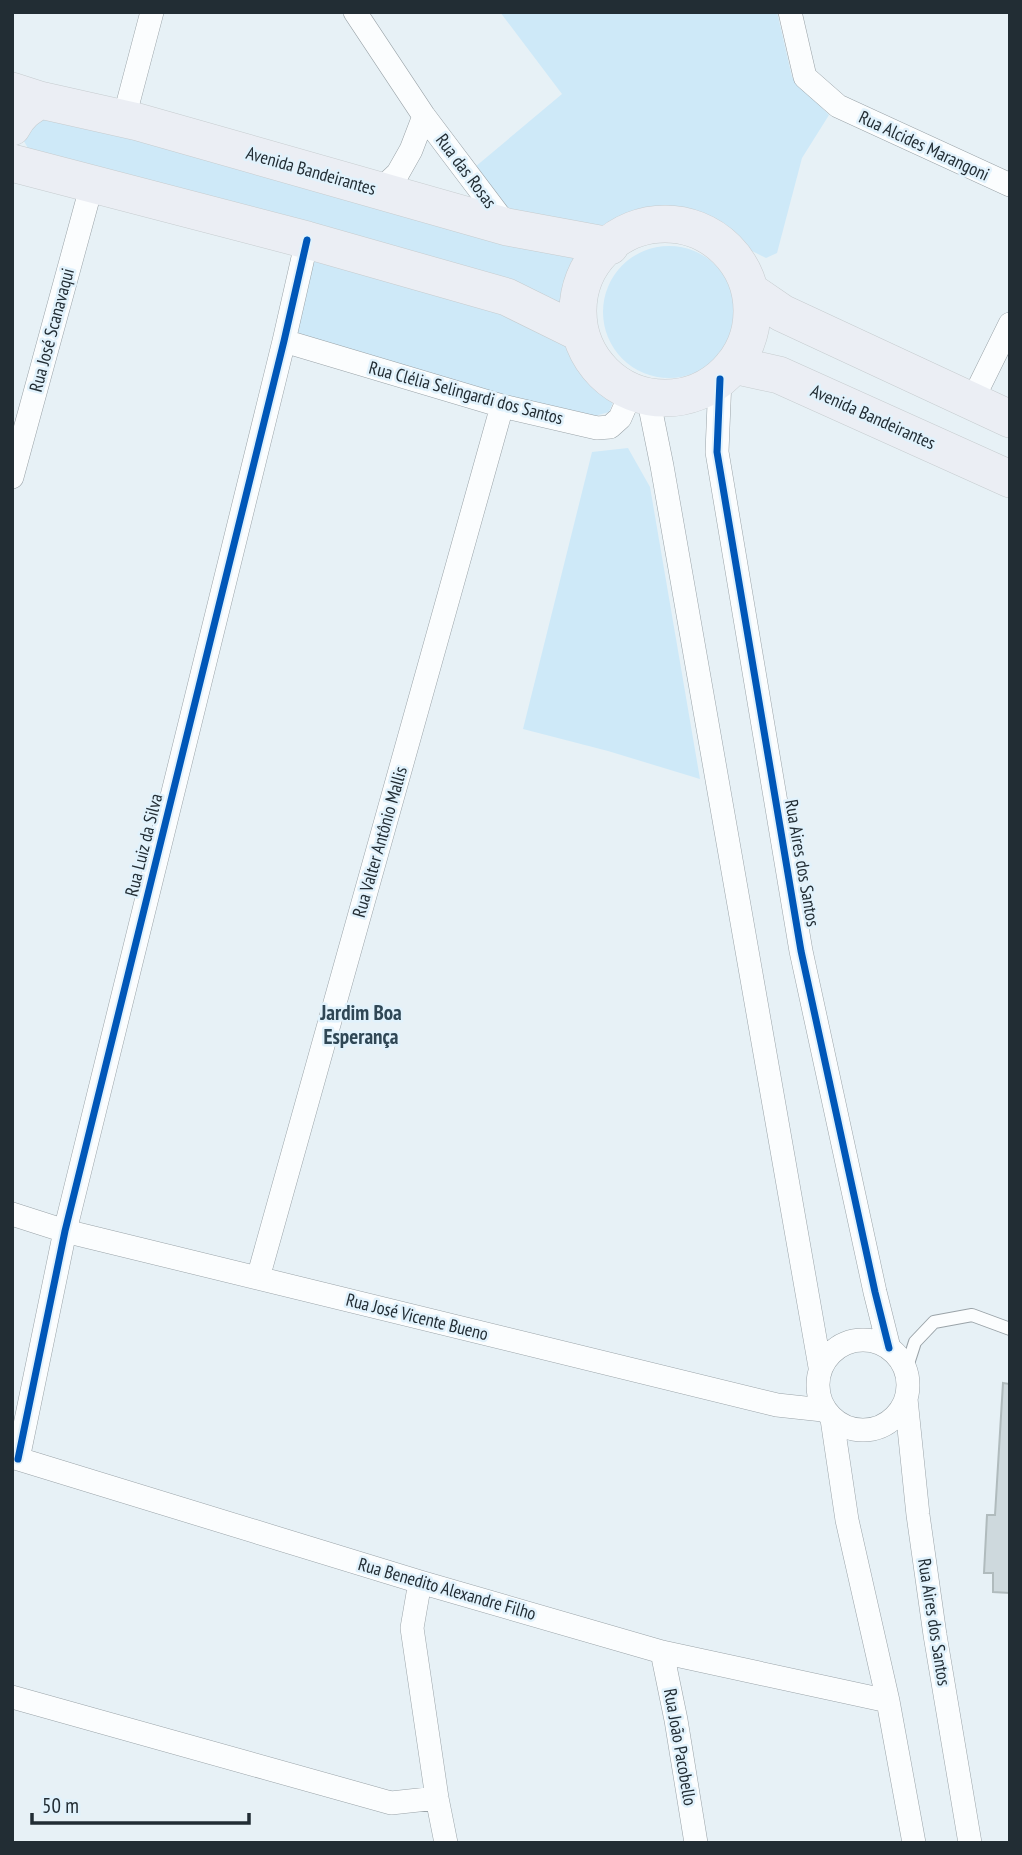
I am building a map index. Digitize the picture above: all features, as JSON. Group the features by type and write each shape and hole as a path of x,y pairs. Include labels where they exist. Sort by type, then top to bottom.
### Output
{"main road":[{"name":"Avenida Bandeirantes","path":"26,95 124,118 507,227 610,246"},
{"path":"12,127 26,108 26,95"},
{"path":"16,160 92,184 307,240 507,297 580,333"},
{"path":"665,224 685,226 703,233 733,256 744,273 750,291 753,311 751,330 744,348 727,372 703,389 685,396 666,398 639,395 613,381 599,368 588,352 580,333 580,295 596,260 626,234 645,227 665,224"},
{"path":"750,291 782,313 1010,419"},
{"name":"Avenida Bandeirantes","path":"727,372 779,375 1010,479"}],"street":[{"path":"124,118 152,12"},
{"name":"Rua Alcides Marangoni","path":"790,12 805,77 838,106 1010,185"},
{"name":"Rua das Rosas","path":"356,13 424,116 507,227"},
{"name":"Rua das Rosas","path":"379,191 398,173 411,150 424,116"},
{"name":"Rua José Scanavaqui","path":"12,477 92,184"},
{"name":"Rua Luiz da Silva","path":"15,1458 65,1231 307,240"},
{"path":"972,401 1010,324"},
{"name":"Rua Clélia Selingardi dos Santos","path":"284,341 502,406 597,428 610,427 639,395"},
{"name":"Rua Aires dos Santos","path":"727,372 717,452 801,951 876,1292 890,1348 906,1370 909,1384 906,1399 918,1515 934,1635 970,1843"},
{"path":"639,395 662,467 820,1367 818,1394 827,1414 847,1520 888,1702 914,1843"},
{"name":"Rua Valter Antônio Mallis","path":"258,1278 502,406"},
{"name":"Rua José Vicente Bueno","path":"12,1214 65,1231 777,1405 827,1414"},
{"path":"820,1367 838,1347 850,1341 864,1339 890,1348"},
{"path":"827,1414 844,1427 859,1431 874,1430 894,1418 906,1399"},
{"name":"Rua Benedito Alexandre Filho","path":"15,1458 421,1582 662,1652 888,1702"},
{"path":"421,1582 412,1628 446,1843"},
{"name":"Rua João Pacobello","path":"662,1652 696,1843"},
{"path":"12,1697 391,1802 437,1798"}],"lane":[{"path":"906,1370 915,1342 934,1322 972,1315 1010,1329"}],"shaded area":[{"path":"500,12 777,12 792,77 829,115 802,158 777,253 766,258 744,247 710,219 653,209 607,234 509,218 475,167 562,94"},
{"path":"38,114 593,252 575,284 569,322 29,150 21,136"},
{"path":"669,246 694,251 716,265 730,287 735,312 730,337 716,359 694,373 669,378 644,373 622,359 608,337 603,312 608,287 622,265 644,251"},
{"path":"312,253 469,295 574,347 594,380 616,395 609,412 588,418 293,336"},
{"path":"628,448 650,487 700,779 523,729 592,452"}],"building":[{"path":"1003,1383 1010,1384 1010,1593 993,1592 993,1573 984,1573 987,1515 995,1515"}],"cycle path":[{"path":"18,1459 65,1231 307,240"},
{"path":"720,379 717,452 801,951 889,1348"}],"district":[{"name":"Jardim Boa Esperança","path":"361,1025"}]}
